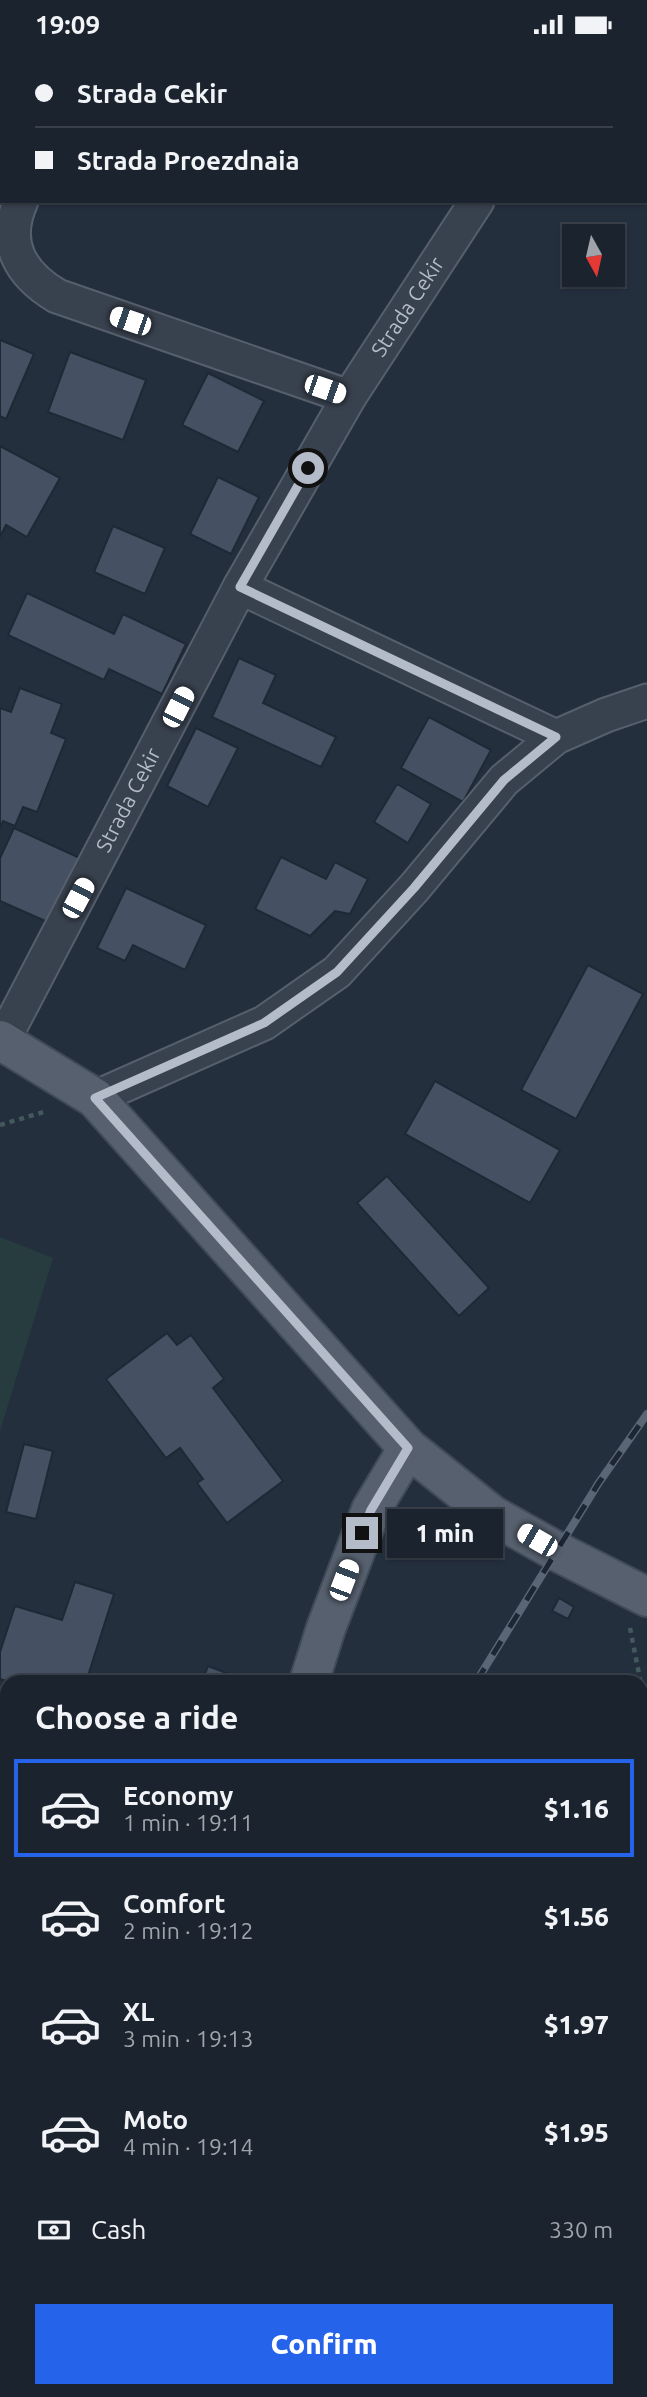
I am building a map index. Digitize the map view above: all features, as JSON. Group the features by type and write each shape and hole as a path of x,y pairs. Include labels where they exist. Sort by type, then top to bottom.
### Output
{"main road":[{"path":"1,1041 95,1098 408,1448 492,1514 635,1592"},
{"path":"311,1675 326,1627 371,1510 408,1448"}],"street":[{"path":"20,203 12,220 14,244 23,268 39,285 57,296 349,397"},
{"name":"Strada Cekir","path":"1,1041 240,587 349,397 476,203"},
{"path":"240,587 556,737"},
{"path":"95,1098 264,1023 337,972 414,888 504,780 556,737 647,701"}],"path":[{"path":"635,1592 643,1675"}],"green space":[{"path":"0,1237 53,1258 0,1431"}],"building":[{"path":"0,340 34,354 6,419 0,416"},
{"path":"70,352 146,380 123,440 48,412"},
{"path":"208,373 264,401 238,452 182,425"},
{"path":"0,446 60,478 27,537 6,525 0,537"},
{"path":"218,477 259,497 231,554 190,534"},
{"path":"113,526 165,548 145,594 94,572"},
{"path":"27,593 114,634 123,614 186,644 162,694 109,669 104,680 8,635"},
{"path":"239,658 276,675 263,703 336,737 321,767 212,717"},
{"path":"20,688 62,704 51,733 66,739 37,812 23,807 15,826 3,821 0,829 0,708 11,712"},
{"path":"429,717 491,750 463,802 401,768"},
{"path":"196,728 238,748 208,807 167,786"},
{"path":"397,784 431,804 408,843 374,822"},
{"path":"14,828 82,859 52,924 0,901 0,858"},
{"path":"281,857 326,879 335,862 368,879 350,914 335,911 310,936 255,909"},
{"path":"126,888 206,925 185,970 133,945 125,961 97,948"},
{"path":"588,965 643,994 576,1119 521,1090"},
{"path":"435,1081 560,1150 530,1203 405,1134"},
{"path":"387,1176 489,1288 459,1316 357,1203"},
{"path":"167,1333 177,1345 191,1335 224,1379 213,1388 283,1481 227,1523 197,1483 203,1479 180,1448 166,1458 106,1379"},
{"path":"24,1444 53,1451 36,1519 6,1512"},
{"path":"75,1582 114,1594 88,1675 0,1675 0,1652 15,1606 62,1620"},
{"path":"559,1598 574,1607 568,1619 552,1611"},
{"path":"208,1666 232,1675 205,1675"}],"railway":[{"path":"480,1675 598,1484 647,1414"}],"route":[{"path":"308,468 240,587 556,737 504,780 414,888 337,972 264,1023 95,1098 408,1448 371,1510 362,1533"}]}
